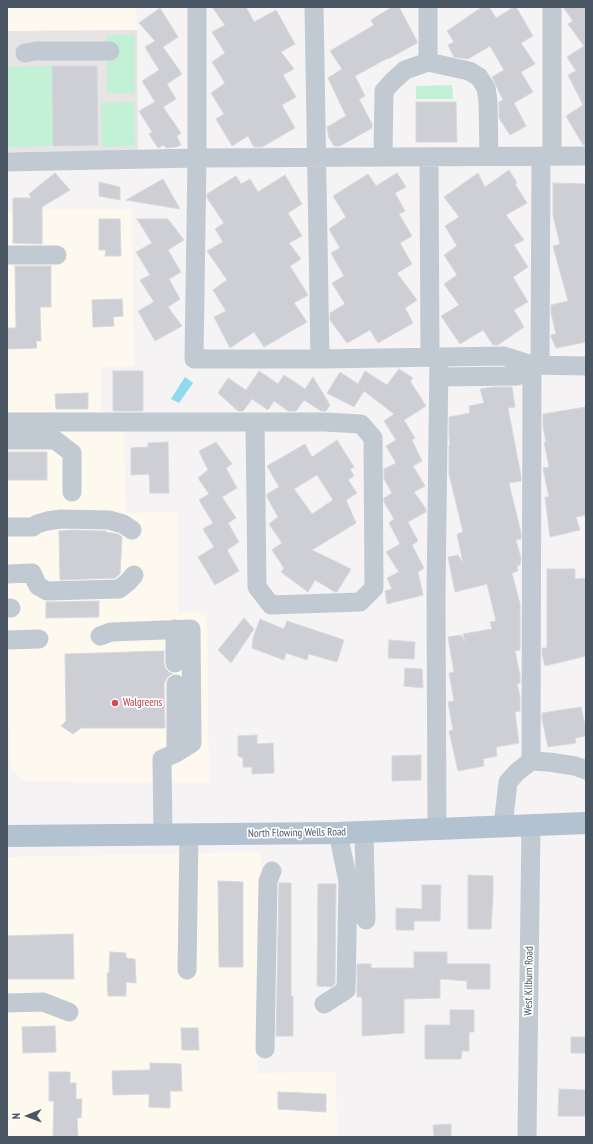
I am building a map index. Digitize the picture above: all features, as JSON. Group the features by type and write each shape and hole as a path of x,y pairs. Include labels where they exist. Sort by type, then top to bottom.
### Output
{"main road":[{"name":"North Flowing Wells Road","path":"7,836 338,833 531,824 586,823"}],"street":[{"path":"197,7 197,158 194,359 320,359 504,356 536,365 586,366"},
{"path":"314,7 320,359"},
{"path":"428,7 428,62"},
{"path":"531,761 536,365 547,156 552,7"},
{"path":"24,53 36,50 110,51"},
{"path":"383,157 384,91 405,70 428,62 469,71 479,77 486,88 488,101 489,156"},
{"path":"430,156 434,357 439,377 436,594 437,829"},
{"path":"7,162 197,158 586,156"},
{"path":"7,255 57,255"},
{"path":"439,377 517,376 536,365"},
{"path":"7,422 255,422 324,422 361,424 373,438 374,588 360,602 271,605 257,587 255,422"},
{"path":"7,440 55,440 72,453 72,492"},
{"path":"7,527 33,526 46,521 61,519 109,520 123,524 132,530"},
{"path":"7,574 32,573 38,586 48,591 119,589 134,575"},
{"path":"175,629 175,663"},
{"path":"100,636 111,632 191,629 192,743 169,756"},
{"path":"7,640 39,639"},
{"path":"163,835 176,684"},
{"path":"503,826 508,782 517,772 531,761 575,766 586,770"},
{"name":"West Kilburn Road","path":"526,1137 531,824"},
{"path":"364,832 366,920"},
{"path":"324,1004 346,990 348,881 338,833"},
{"path":"187,970 189,835"},
{"path":"265,1049 268,881 272,871"},
{"path":"7,1003 44,1002 69,1012"}],"shaded area":[{"path":"7,7 136,7 137,30 7,31"},
{"path":"137,30 138,151 7,152 7,31"},
{"path":"132,209 134,366 101,367 101,413 123,413 126,513 178,512 178,612 207,613 209,783 25,781 11,769 7,704 7,210"},
{"path":"261,852 257,1073 336,1072 337,1137 7,1137 7,857"}],"green space":[{"path":"107,35 135,35 135,93 107,93"},
{"path":"52,66 53,146 7,147 7,67"},
{"path":"452,85 453,99 416,99 416,86"},
{"path":"134,102 135,146 102,147 101,103"}],"water":[{"path":"185,377 193,383 179,403 171,399"}],"building":[{"path":"212,7 246,7 254,22 276,10 295,44 281,52 294,69 283,75 296,97 282,105 295,128 262,147 254,147 248,136 232,146 216,119 224,114 211,93 225,83 212,62 225,53 212,32 225,25"},
{"path":"392,7 399,7 417,43 355,76 365,96 359,99 372,124 372,128 340,146 334,146 329,138 327,127 346,116 328,78 342,69 330,51 374,25 371,20"},
{"path":"482,7 489,7 496,18 516,7 533,36 521,43 535,64 521,72 533,92 514,103 526,126 510,135 499,118 499,102 503,100 492,77 504,70 490,46 468,59 454,57 448,45 454,42 447,31"},
{"path":"563,7 586,7 586,145 583,145 566,116 583,105 568,75 576,71 567,57 584,46 568,24 573,21"},
{"path":"160,8 178,37 163,47 182,74 167,84 176,99 163,107 181,133 177,136 181,145 166,148 164,145 158,148 149,134 152,132 139,111 155,102 142,81 159,70 145,47 155,41 139,23"},
{"path":"52,66 97,66 98,145 53,146"},
{"path":"416,102 456,102 457,142 416,142"},
{"path":"509,170 517,183 515,184 527,203 506,215 524,240 514,245 528,267 513,277 528,302 514,310 524,327 498,345 493,345 483,330 460,344 441,316 459,305 444,284 457,275 444,255 457,246 445,226 459,217 444,197 478,173 485,187"},
{"path":"55,173 70,190 42,207 42,244 13,243 13,198 31,198 29,194"},
{"path":"397,173 406,187 395,193 405,211 399,214 412,236 400,243 412,264 397,273 417,300 405,308 413,323 378,343 370,330 347,343 330,320 330,313 345,304 332,283 344,276 331,253 340,248 329,229 346,217 333,196 368,174 376,186"},
{"path":"285,175 302,204 288,213 302,236 289,243 301,259 290,266 308,295 294,303 307,322 264,347 254,332 230,348 214,317 226,311 213,290 227,280 207,251 223,242 215,229 224,223 207,198 207,194 236,176 241,184 250,179 258,192"},
{"path":"163,179 180,209 126,200"},
{"path":"99,182 120,187 120,200 99,196"},
{"path":"553,183 586,184 586,342 556,348 551,337 551,335 556,334 551,313 551,305 568,301 553,246 560,244 553,216"},
{"path":"99,219 120,219 121,256 105,256 106,250 99,250"},
{"path":"137,219 168,219 184,240 168,250 181,272 169,279 180,299 168,307 182,326 155,341 138,311 154,302 140,280 150,275 136,252 152,243"},
{"path":"15,266 51,266 51,307 40,307 41,341 36,341 37,348 7,349 7,328 16,328"},
{"path":"122,299 123,316 113,317 114,326 93,327 92,300"},
{"path":"399,369 413,378 410,381 426,406 404,420 415,438 412,440 422,461 413,466 425,486 414,492 426,509 426,512 408,522 418,541 412,545 424,568 418,572 423,595 387,604 385,591 392,589 387,578 399,572 386,552 400,544 389,523 394,519 384,502 384,498 392,493 384,479 384,469 396,463 386,446 396,440 384,421 394,414 364,391 354,407 327,393 340,372 358,384 365,371 387,385"},
{"path":"113,371 143,371 143,411 113,411"},
{"path":"259,371 278,384 284,375 305,389 313,377 330,405 326,411 321,411 304,400 296,411 288,411 274,401 268,410 252,399 243,411 238,411 218,393 228,378 246,390"},
{"path":"512,387 515,407 508,408 521,476 521,481 509,483 521,533 521,539 516,540 521,558 520,565 517,566 518,571 512,573 520,604 520,650 515,651 520,675 520,683 517,684 520,696 520,711 515,712 519,743 496,747 497,756 483,759 484,766 458,771 449,731 453,730 448,702 454,701 449,673 454,672 448,637 461,635 465,642 463,634 492,629 490,622 496,621 487,584 455,592 448,557 458,555 463,563 457,534 463,532 449,474 449,417 470,413 469,406 484,403 480,389"},
{"path":"88,393 88,409 56,409 55,394"},
{"path":"586,407 586,515 576,517 580,530 550,537 545,497 549,497 543,468 549,467 544,442 546,442 543,427 543,414"},
{"path":"337,440 354,467 350,469 354,476 348,480 357,493 346,500 356,523 312,550 351,569 337,592 315,580 308,592 281,572 284,568 272,550 282,543 269,524 278,517 267,497 267,494 279,487 267,466 305,444 312,457","holes":["317,475 333,500 312,514 294,489"]},
{"path":"168,442 169,493 150,493 149,474 131,475 131,448 148,447 148,443"},
{"path":"216,442 232,464 226,468 237,488 222,497 236,518 228,523 239,542 227,550 239,571 215,585 198,557 214,547 203,529 213,523 199,500 209,494 198,478 208,470 199,451"},
{"path":"7,452 47,452 47,480 7,480"},
{"path":"59,531 106,531 118,534 122,537 120,574 115,578 60,580"},
{"path":"547,569 575,569 575,579 586,578 586,656 545,666 542,648 547,648"},
{"path":"99,601 99,617 46,618 46,602"},
{"path":"244,618 254,629 231,663 218,650"},
{"path":"260,619 284,629 287,621 344,640 337,662 309,654 307,660 286,653 284,660 252,648 253,638"},
{"path":"389,640 415,642 414,659 388,658"},
{"name":"Walgreens","path":"164,651 165,668 173,674 167,678 164,684 165,728 81,728 73,734 61,726 66,721 65,654"},
{"path":"405,668 422,669 423,688 404,686"},
{"path":"581,707 586,728 586,736 575,738 576,743 548,747 542,713"},
{"path":"257,735 257,744 273,743 274,773 252,774 252,767 243,767 243,758 238,756 238,736"},
{"path":"421,755 421,780 392,781 392,756"},
{"path":"468,875 493,876 491,929 468,929"},
{"path":"218,881 243,882 243,967 219,967"},
{"path":"279,883 291,883 291,996 293,996 293,1036 276,1036"},
{"path":"318,884 336,884 335,984 331,987 317,986"},
{"path":"422,885 441,885 440,921 414,921 414,930 396,930 396,908 422,909"},
{"path":"73,934 74,979 7,979 7,936"},
{"path":"110,952 126,953 126,958 135,959 136,983 126,982 126,996 108,996 107,973 109,973"},
{"path":"414,952 447,952 447,964 490,964 490,989 467,989 467,981 440,979 440,998 404,999 404,1033 362,1036 362,997 357,997 357,964 371,964 371,968 414,968"},
{"path":"450,1010 474,1010 474,1032 469,1032 469,1051 462,1051 461,1059 425,1059 425,1025 450,1025"},
{"path":"55,1026 56,1052 23,1053 22,1027"},
{"path":"181,1028 198,1028 199,1050 182,1050"},
{"path":"571,1037 586,1037 586,1053 571,1053"},
{"path":"150,1063 181,1064 182,1091 170,1091 170,1108 149,1107 149,1094 113,1095 112,1071 150,1070"},
{"path":"49,1072 70,1072 70,1083 76,1083 76,1099 82,1099 81,1118 77,1118 78,1137 53,1137 54,1101 49,1101"},
{"path":"559,1089 586,1090 586,1116 558,1116"},
{"path":"278,1092 326,1094 326,1112 278,1109"},
{"path":"451,1124 451,1137 434,1137 433,1125"}],"place":[{"name":"Walgreens","path":"115,703"}]}
